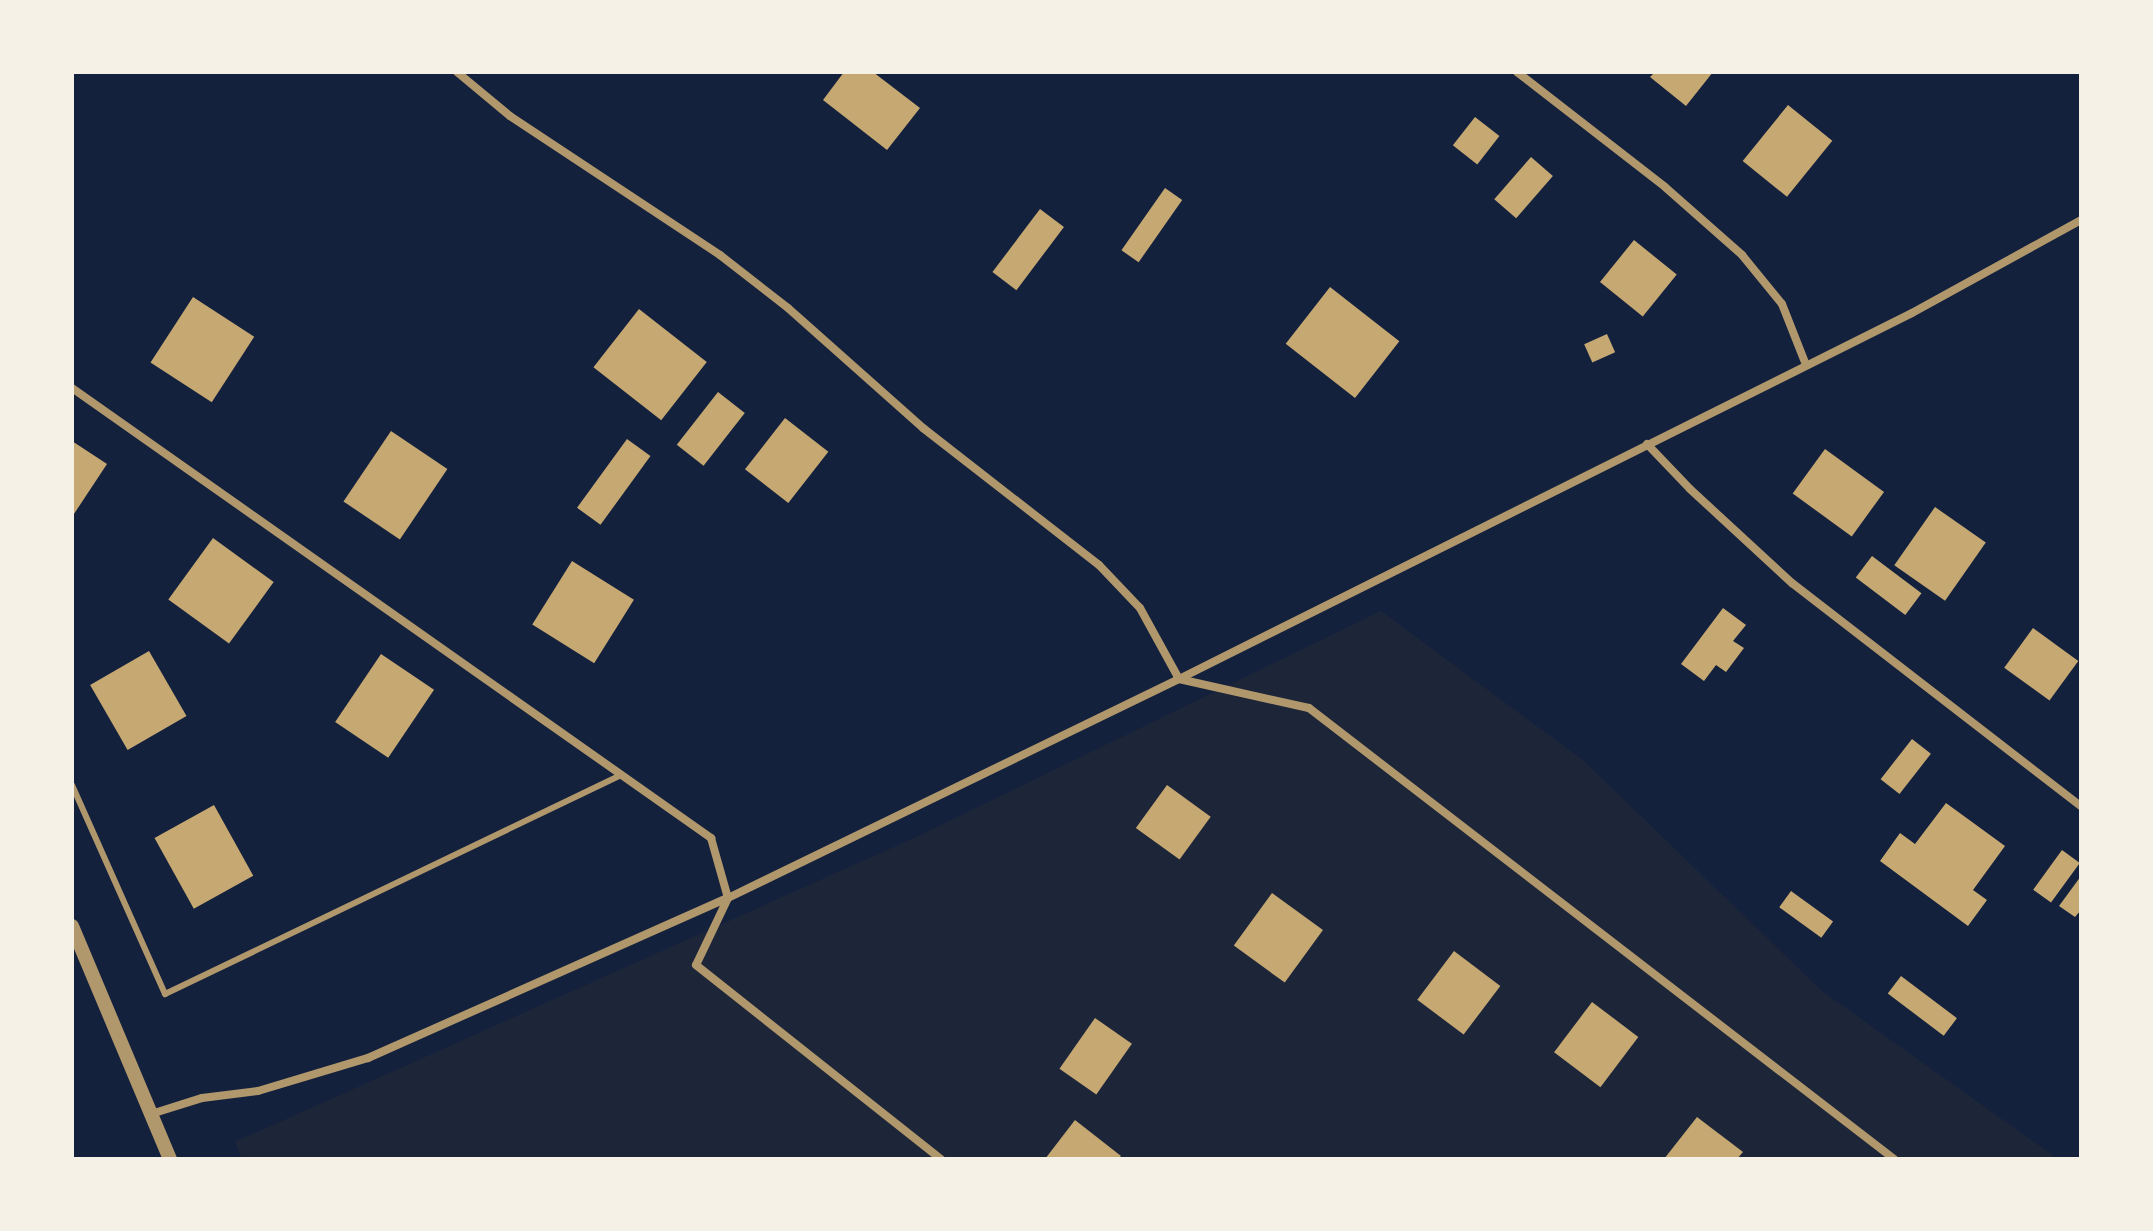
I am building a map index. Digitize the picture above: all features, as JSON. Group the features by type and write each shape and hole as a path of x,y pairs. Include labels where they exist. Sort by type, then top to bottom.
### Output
{"street":[{"path":"457,72 510,116 720,255 788,308 923,428 1099,565 1140,608 1179,679 1309,708 1894,1159"},
{"path":"1517,72 1665,187 1742,255 1782,304 1806,365"},
{"path":"151,1114 202,1098 258,1091 368,1058 728,898 1179,679 1912,313 2081,220"},
{"path":"72,388 711,838 728,898 696,965 941,1159"},
{"path":"1647,444 1690,489 1792,583 2081,806"},
{"path":"72,926 170,1159"}],"lane":[{"path":"72,785 165,994 621,775"}],"shaded area":[{"path":"1381,611 1584,761 1822,991 2058,1159 242,1159 235,1142 914,838"}],"building":[{"path":"844,72 873,72 920,108 887,150 823,100"},
{"path":"1655,72 1713,72 1686,106 1650,77"},
{"path":"1788,105 1832,141 1787,197 1743,161"},
{"path":"1475,117 1499,136 1477,164 1453,145"},
{"path":"1531,157 1553,176 1516,218 1494,199"},
{"path":"1165,188 1182,200 1139,262 1121,250"},
{"path":"1040,209 1064,227 1016,290 992,272"},
{"path":"1634,240 1677,275 1643,317 1600,282"},
{"path":"1330,287 1399,341 1355,398 1286,344"},
{"path":"193,297 254,337 212,402 151,362"},
{"path":"639,309 707,362 661,420 593,367"},
{"path":"1607,334 1615,352 1592,362 1584,344"},
{"path":"718,392 745,413 704,466 677,445"},
{"path":"785,418 828,452 788,503 745,469"},
{"path":"391,431 447,469 400,539 343,501"},
{"path":"627,439 650,456 600,525 577,508"},
{"path":"72,441 107,464 72,517"},
{"path":"1825,449 1884,492 1852,536 1793,493"},
{"path":"1935,507 1986,543 1945,601 1894,565"},
{"path":"213,538 274,582 229,644 168,599"},
{"path":"1872,556 1922,593 1905,615 1856,578"},
{"path":"572,561 634,600 594,663 532,625"},
{"path":"1723,608 1746,625 1733,641 1744,648 1726,672 1716,665 1704,681 1681,664"},
{"path":"2033,628 2078,661 2050,701 2004,668"},
{"path":"149,651 186,716 128,750 90,685"},
{"path":"381,654 434,690 388,758 335,722"},
{"path":"1912,739 1931,754 1900,794 1881,779"},
{"path":"1167,785 1211,817 1180,860 1136,828"},
{"path":"1946,803 2005,846 1973,890 1987,900 1968,926 1880,861 1900,833 1915,844"},
{"path":"214,805 253,876 194,909 155,838"},
{"path":"2062,850 2080,863 2051,903 2033,890"},
{"path":"2081,876 2081,910 2075,917 2059,906"},
{"path":"1791,891 1833,922 1821,938 1779,907"},
{"path":"1272,893 1323,930 1285,983 1234,946"},
{"path":"1454,951 1500,986 1464,1035 1417,1000"},
{"path":"1901,976 1957,1018 1944,1036 1888,994"},
{"path":"1592,1002 1638,1037 1600,1087 1554,1052"},
{"path":"1095,1018 1132,1044 1096,1095 1059,1069"},
{"path":"1697,1117 1743,1152 1737,1159 1664,1159"},
{"path":"1075,1120 1121,1156 1118,1159 1045,1159"}]}
